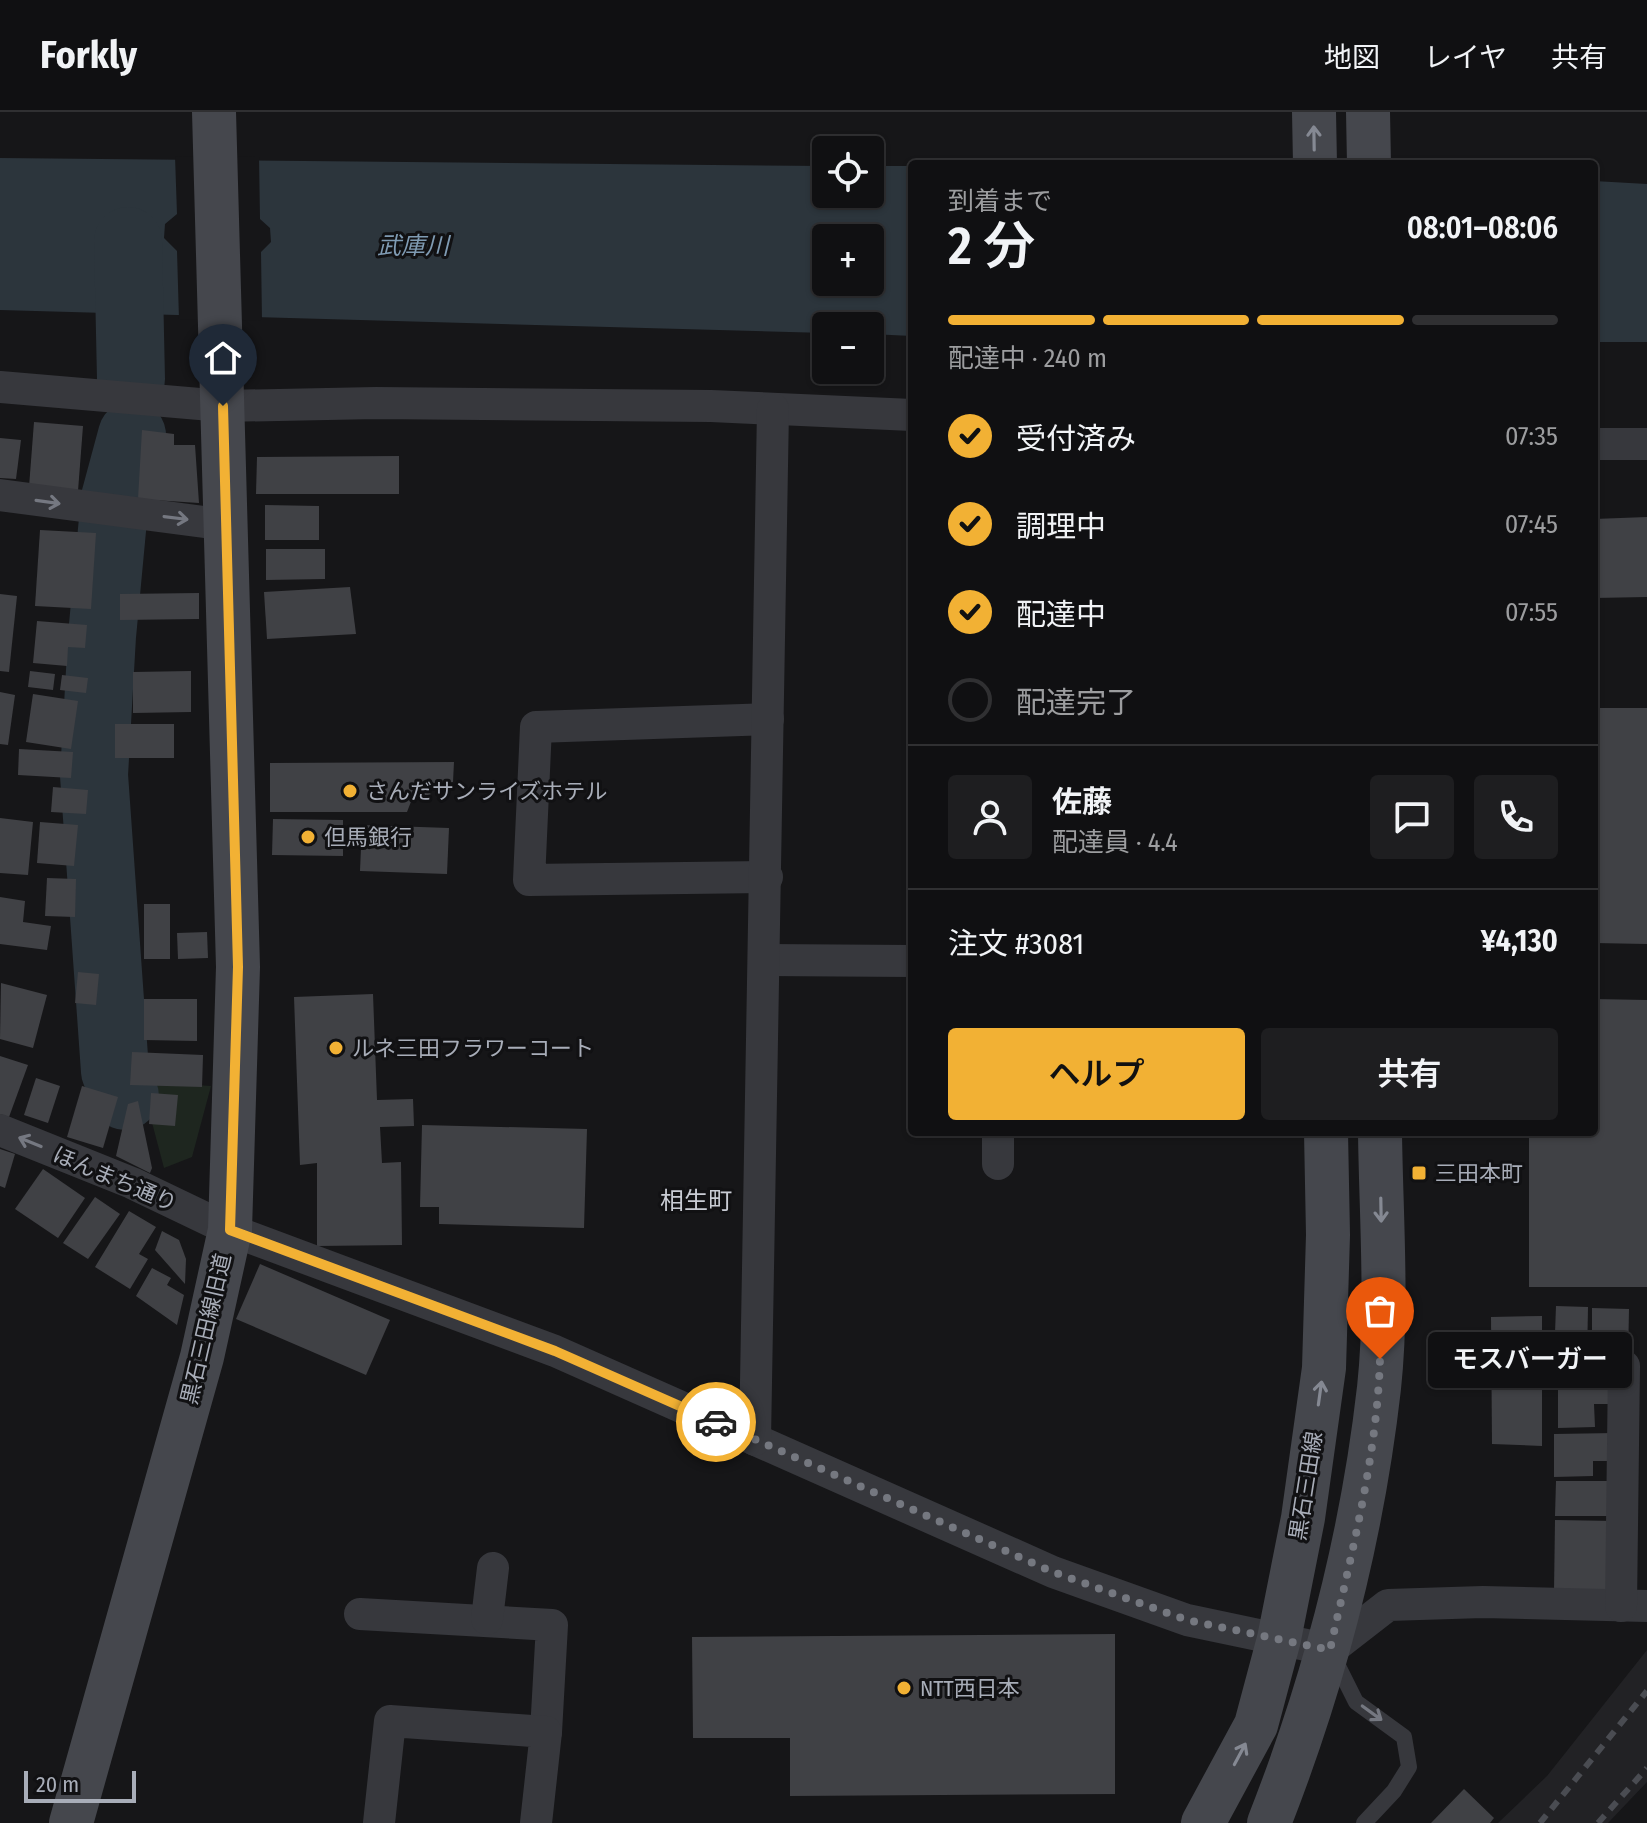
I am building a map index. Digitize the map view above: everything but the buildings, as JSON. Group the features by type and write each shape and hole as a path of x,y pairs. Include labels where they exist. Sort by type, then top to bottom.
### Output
{"street":[{"name":"黒石三田線旧道","path":"71,1823 202,1357 230,1230 238,967 214,112"},
{"path":"1314,112 1315,160"},
{"path":"1368,112 1369,160"},
{"path":"0,387 376,403 773,409 908,415"},
{"path":"755,1440 773,409"},
{"path":"1598,444 1647,444"},
{"path":"0,495 227,525"},
{"path":"767,877 529,880 536,727 768,719"},
{"path":"765,960 908,961"},
{"name":"ほんまち通り","path":"0,1130 132,1183 230,1230 555,1351 1053,1572 1187,1620 1330,1650"},
{"path":"998,1136 998,1164"},
{"name":"黒石三田線","path":"1203,1823 1256,1725 1279,1639 1303,1518 1324,1368 1328,1235 1326,1136"},
{"path":"1269,1823 1299,1746 1330,1650 1359,1521 1379,1386 1380,1136"},
{"path":"1330,1650 1388,1605 1483,1602 1634,1606 1624,1366 1572,1367"},
{"path":"487,1619 493,1568"},
{"path":"360,1614 552,1625 546,1732 536,1823"},
{"path":"379,1823 390,1721 546,1732"}],"lane":[{"path":"1330,1650 1356,1702 1404,1737 1409,1767 1394,1791 1364,1823"}],"shaded area":[{"path":"141,1081 211,1086 192,1157 164,1168"},
{"path":"1647,1650 1647,1782 1608,1823 1498,1823 1547,1776"}],"water":[{"name":"武庫川","path":"0,158 812,166 812,208 884,208 884,166 908,166 908,336 884,335 884,312 812,312 812,333 0,310"},
{"path":"1598,181 1647,184 1647,342 1598,342"}],"pier":[{"path":"175,156 259,157 260,219 270,228 271,242 261,252 262,321 179,319 177,251 164,238 165,224 177,214"}],"waterway":[{"path":"128,241 131,379"},
{"path":"125,1096 115,1071 94,775 102,636 115,498 132,435"}],"railway":[{"path":"1540,1823 1647,1691"},
{"path":"1598,1823 1647,1768"}],"way so far":[{"path":"716,1422 1053,1572 1187,1620 1330,1650 1359,1521 1379,1386 1380,1359"}],"place":[{"name":"さんだサンライズホテル","path":"350,791"},
{"name":"但馬銀行","path":"308,837"},
{"name":"ルネ三田フラワーコート","path":"336,1048"},
{"name":"三田本町","path":"1419,1173"},
{"name":"モスバーガー","path":"1380,1359"},
{"name":"NTT西日本","path":"904,1688"}],"district":[{"name":"相生町","path":"696,1201"}],"route":[{"path":"223,406 238,967 230,1230 555,1351 716,1422"}]}
